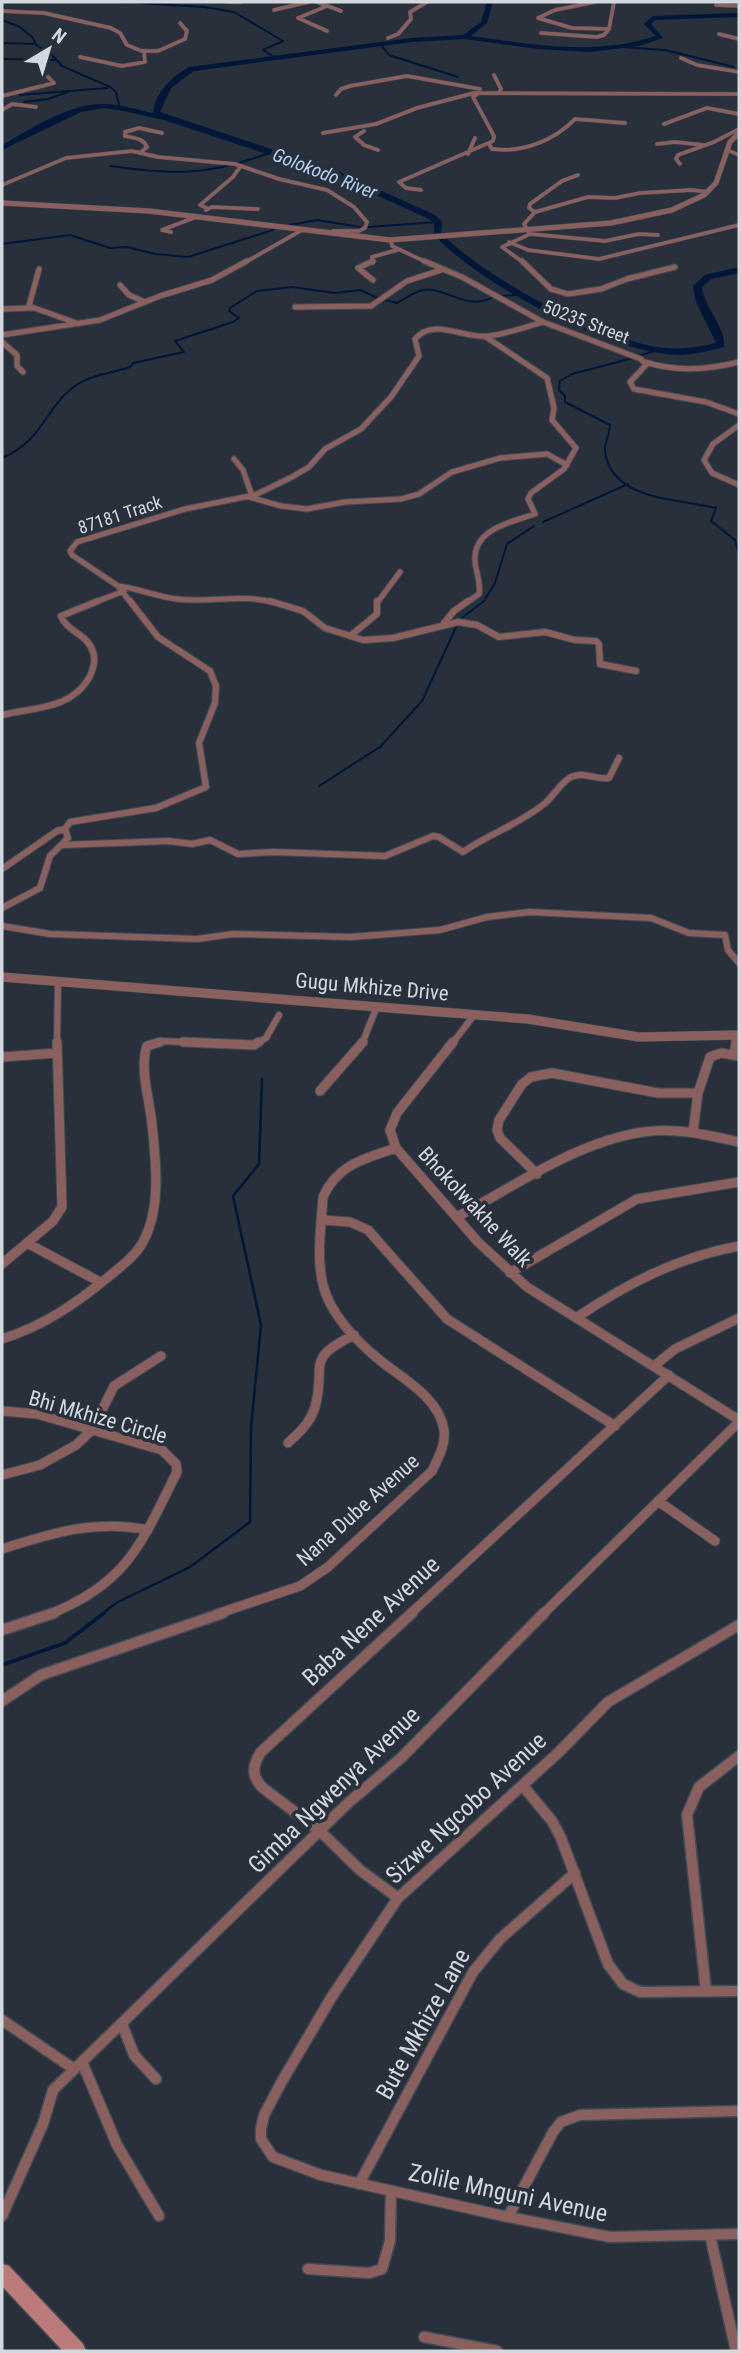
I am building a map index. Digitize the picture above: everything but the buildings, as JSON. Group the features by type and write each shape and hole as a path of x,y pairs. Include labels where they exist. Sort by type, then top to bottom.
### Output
{"main road":[{"path":"2,2273 76,2351"}],"street":[{"path":"228,2 241,2"},
{"path":"274,10 308,2"},
{"path":"317,2 341,11"},
{"path":"388,38 398,33 411,19 408,13 427,2"},
{"path":"596,2 555,10 538,18 551,24 609,29"},
{"path":"541,33 597,37 604,35 609,29 614,2"},
{"path":"716,5 739,6"},
{"path":"327,6 298,18 327,31"},
{"path":"2,11 44,13 109,27 120,33 127,44 142,51 158,51 185,39 187,31 180,23"},
{"path":"719,34 739,38"},
{"path":"80,57 137,66 145,62 142,51"},
{"path":"681,58 697,65 739,72"},
{"path":"336,95 341,89 350,86 407,75 498,92"},
{"path":"494,75 501,89 498,92"},
{"path":"2,96 54,83 48,77"},
{"path":"706,87 739,93"},
{"path":"378,150 363,144 355,135 417,108 457,96 498,92 739,93"},
{"path":"421,190 406,188 399,182 468,154 489,144 495,138 473,97 479,93"},
{"path":"2,110 13,104 36,107"},
{"path":"664,124 707,108 739,114"},
{"path":"489,144 492,149 498,151 524,149 559,134 578,118 602,123 625,123"},
{"path":"323,133 376,124"},
{"path":"141,153 147,147 146,144 141,139 124,135 125,132 139,128 162,133"},
{"path":"680,164 677,156 739,131"},
{"path":"2,203 115,208 391,240 528,232 644,218 687,205 708,192 718,179 731,139 739,131"},
{"path":"468,154 475,138"},
{"path":"657,144 675,142 705,145"},
{"path":"727,150 739,155"},
{"path":"2,185 72,157 130,151 240,167 327,190 354,207 367,222 365,228 359,231 317,233"},
{"path":"240,167 233,177 200,205 207,208 258,209"},
{"path":"535,212 529,208 530,204 565,179 578,175"},
{"path":"528,232 525,221 535,212 588,197 615,198 687,190 708,192"},
{"path":"171,232 162,230 180,221 198,217 207,208"},
{"path":"509,242 528,250 599,259 739,225"},
{"path":"2,335 82,325 212,280 294,237 302,230"},
{"path":"658,235 639,234 605,241 528,232 502,246 502,249 525,264 551,289 568,294 601,289 627,279 675,267"},
{"path":"373,280 358,268 374,263 372,257 375,255 397,250 391,240"},
{"name":"50235 Street","path":"397,250 444,270 543,322 626,352 645,362 644,368 629,382 634,389 706,402 739,414"},
{"path":"32,308 29,303 39,269"},
{"path":"295,307 371,306 407,281 444,270"},
{"path":"120,285 129,295 146,302"},
{"path":"2,309 32,308 82,325"},
{"name":"87181 Track","path":"65,829 76,820 163,806 206,787 199,743 215,704 213,677 208,667 158,637 124,591 75,558 70,551 73,545 90,536 173,512 250,496 309,467 324,449 361,429 391,397 419,356 415,340 421,332 440,328 486,337 543,322"},
{"path":"444,623 454,611 479,594 480,584 474,557 483,537 491,531 535,514 528,499 531,493 567,465 575,445 552,420 554,408 547,378 486,337"},
{"path":"2,341 17,355 17,366 23,372"},
{"path":"645,362 663,368 694,369 717,368 739,362"},
{"path":"739,425 711,446 704,460 712,473 739,485"},
{"path":"234,459 243,470 250,496 295,508 415,496 452,472 500,458 547,454 567,465"},
{"path":"349,636 377,614 377,602 400,572"},
{"path":"118,586 138,587 186,600 255,597 303,611 325,628 369,640 394,638 444,623 471,623 499,637 545,632 575,640 594,640 599,644 600,664 636,671"},
{"path":"2,715 59,704 84,685 94,671 92,649 82,637 62,622 61,617 124,591"},
{"path":"62,845 169,841 191,844 210,840 238,854 273,852 385,856 436,836 463,852 488,834 515,825 546,803 570,777 581,775 609,778 620,758"},
{"path":"2,869 57,831 65,829 68,838 50,856 40,888 2,908"},
{"path":"2,926 50,934 197,939 233,934 351,937 440,930 487,917 547,912 651,918 689,933 726,935 729,950 738,962"},
{"name":"Gugu Mkhize Drive","path":"2,976 549,1022 639,1037 738,1035"},
{"path":"2,1264 59,1214 63,1199 56,1005 58,982"},
{"path":"320,1091 363,1042 377,1006"},
{"path":"2,1339 46,1324 137,1251 150,1224 155,1188 143,1057 145,1049 153,1043 163,1041 254,1045 266,1038 279,1015"},
{"name":"Bhokolwakhe Walk","path":"474,1015 397,1113 390,1130 396,1148 510,1273 739,1421"},
{"path":"693,1132 698,1093 708,1062 716,1054 736,1055 738,1035"},
{"path":"2,1057 58,1053"},
{"path":"537,1174 500,1138 497,1130 499,1120 518,1090 531,1077 552,1073 658,1093 698,1093"},
{"path":"457,1217 537,1174 623,1135 659,1131 693,1132 739,1142"},
{"name":"Nana Dube Avenue","path":"2,1701 41,1675 300,1586 328,1567 432,1471 443,1451 445,1437 438,1410 428,1397 376,1358 354,1335 327,1297 322,1282 323,1197 331,1178 362,1160 396,1148"},
{"path":"510,1273 637,1199 739,1182"},
{"path":"323,1220 350,1222 368,1230 447,1319 615,1426"},
{"path":"27,1243 100,1282"},
{"path":"576,1318 608,1298 693,1255 739,1246"},
{"path":"654,1366 676,1349 739,1318"},
{"path":"288,1443 311,1418 320,1359 331,1347 354,1335"},
{"path":"2,1475 54,1459 76,1445 92,1430 114,1386 160,1356"},
{"name":"Baba Nene Avenue","path":"398,1898 360,1870 320,1831 255,1780 252,1773 256,1759 387,1633 669,1376"},
{"name":"Bhi Mkhize Circle","path":"2,1411 37,1415 162,1450 176,1464 177,1472 148,1530 120,1572 102,1588 57,1610 2,1630"},
{"name":"Gimba Ngwenya Avenue","path":"2,2216 43,2124 48,2098 53,2090 348,1803 401,1758 501,1655 739,1421"},
{"path":"658,1501 715,1541"},
{"path":"2,1549 102,1522 148,1530"},
{"name":"Sizwe Ngcobo Avenue","path":"273,2157 261,2139 264,2115 331,1998 398,1898 469,1831 523,1786 619,1694 692,1655 739,1625"},
{"path":"706,1991 687,1815 695,1789 706,1778 739,1756"},
{"path":"523,1786 552,1821 575,1873 608,1964 623,1983 640,1992 739,1991"},
{"name":"Bute Mkhize Lane","path":"359,2184 487,1952 575,1873"},
{"path":"2,2020 78,2066 117,2146 159,2216"},
{"path":"122,2024 128,2048 156,2079"},
{"path":"508,2217 553,2132 569,2118 580,2115 739,2111"},
{"name":"Zolile Mnguni Avenue","path":"273,2157 321,2175 610,2237 739,2234"},
{"path":"309,2269 369,2273 382,2269 390,2228 391,2191"},
{"path":"710,2235 736,2351"},
{"path":"424,2337 496,2351"}],"waterway":[{"path":"119,2 205,7 234,12 283,41 263,50 276,58"},
{"name":"Golokodo River","path":"465,37 484,23 490,2"},
{"path":"465,37 564,49 615,48 661,37 647,24 653,18 739,15"},
{"path":"2,20 20,27 33,38 36,44"},
{"name":"Golokodo River","path":"465,37 412,40 192,69 168,86 156,113 337,174 432,217 438,222 437,233 449,246 490,277 572,319 634,344 677,352 699,351 721,345 700,302 697,286 708,277 739,270"},
{"path":"2,43 36,44"},
{"path":"36,44 50,53 62,66 110,87 116,92 120,109"},
{"path":"381,45 389,55 458,77"},
{"path":"622,47 665,50 734,67"},
{"path":"2,59 54,60"},
{"path":"20,95 107,88"},
{"path":"24,102 48,99 68,92"},
{"path":"2,148 65,115 92,107 112,107 164,118"},
{"path":"110,166 191,172 227,166 269,153"},
{"path":"290,225 317,220 360,227"},
{"path":"368,227 438,222"},
{"path":"2,247 2,244 70,235 110,248 127,247 155,254 188,257 273,230"},
{"path":"2,261 2,270"},
{"path":"131,366 133,363 184,352 175,341 233,322 239,318 229,311 230,308 257,291 292,287 335,293 360,290 380,299"},
{"path":"385,300 397,303 423,290 476,302 494,296"},
{"path":"500,296 518,295"},
{"path":"638,356 658,350"},
{"path":"627,484 610,468 605,452 610,425 565,402 565,396 559,390 560,381 572,374 633,358"},
{"path":"2,458 27,442 58,402 78,384 130,367"},
{"path":"543,522 627,484"},
{"path":"627,484 650,495 716,508 711,521 735,540 739,554"},
{"path":"459,620 484,601 495,583 507,544 534,526"},
{"path":"319,786 380,747 422,701 457,625"},
{"path":"102,1614 116,1603 190,1567 250,1522 251,1428 261,1325 233,1196 259,1164 262,1079"},
{"path":"2,1665 65,1643 104,1613"}]}
